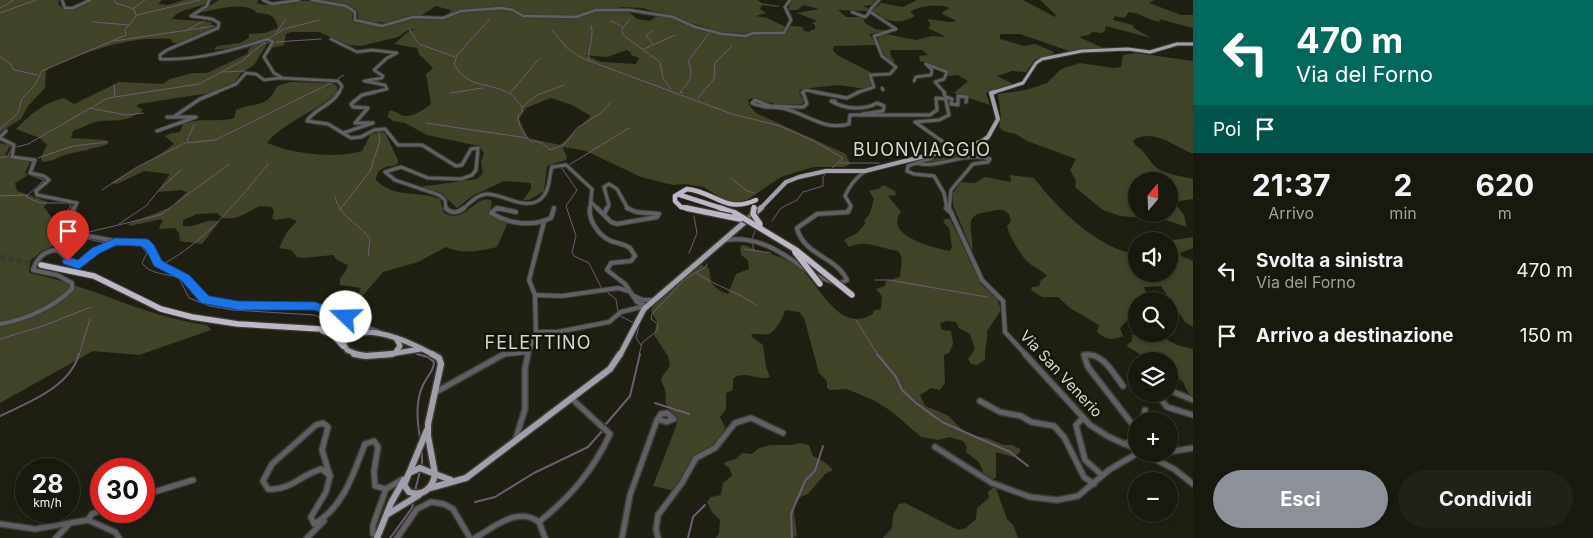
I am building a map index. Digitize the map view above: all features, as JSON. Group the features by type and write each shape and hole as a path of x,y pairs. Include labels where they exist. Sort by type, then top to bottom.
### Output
{"highway":[{"path":"756,200 744,205 731,205 697,191 686,190 678,192 675,196 675,201 681,207 734,217 770,231"},
{"path":"680,195 735,213 770,231"},
{"path":"706,204 736,208 748,206 756,200"},
{"path":"756,200 753,214 756,220 826,272 852,296"},
{"path":"783,240 804,262 821,286"},
{"path":"41,265 92,275 112,283 149,305 184,316 248,324 358,331"},
{"path":"319,330 333,335 343,346"}],"main road":[{"path":"388,514 430,488 462,479 613,366 644,305 655,299 726,240 786,182 826,171 865,171 980,142 988,137 998,118 992,93 1023,83 1036,63 1042,59 1082,51 1128,49 1150,52 1178,44 1193,44"},
{"path":"421,349 370,357 353,352 343,346 345,336 358,331 396,338 421,349 439,358 441,364 428,415 428,428 435,461 434,480 430,488"},
{"path":"392,355 400,346 396,338"},
{"path":"378,537 391,503 407,476 428,428"},
{"path":"416,495 405,488 407,476 420,467 446,479 462,479"}],"street":[{"path":"62,0 65,8 70,9 90,0"},
{"path":"208,0 207,6 191,16 212,19 220,26 207,35 164,52 160,55 160,59 179,60 240,48 268,39 273,42 264,57 274,73 283,78"},
{"path":"263,0 272,4 299,0"},
{"path":"312,0 348,7 355,12 354,20 380,26 413,17 443,18 461,11 498,8 514,10 523,16 576,17 590,11 607,9 636,11 673,17 697,28 713,30 722,34 745,36 756,32 784,33 791,20 785,7 790,0"},
{"path":"852,12 862,14 865,17 870,12 869,9 879,0"},
{"path":"870,12 896,28 892,32 874,35 882,56 896,67 890,74 870,75 874,87 872,89 858,92 847,98 804,91 802,95 806,104 801,107 770,106 757,100 751,102 768,109 788,109 810,119 839,126 848,125 849,116 930,115 937,110 936,98 952,99 951,104 958,105 958,96 967,97 966,102"},
{"path":"331,39 357,52 372,50 397,53 387,58 374,70 383,78 364,82 385,85 387,89 362,95 351,104 368,108 355,123 374,122 360,129 342,133"},
{"path":"914,81 916,77 932,75 932,70 926,64 947,72 945,78 935,82 944,92 949,114 939,120 914,122 946,144 945,147 934,150 932,158 907,167 907,171 915,176 928,174 934,176 944,193 946,208 949,211"},
{"path":"176,116 200,98 236,84 241,76 248,73 256,74 264,80 283,78 334,80 341,83 340,95 306,120 312,123 328,124 348,138 355,138 374,130 385,129 398,145 422,145 456,166 463,163 471,149 478,148 476,170 472,175 461,179 428,178 401,167 385,172 389,178 421,191 441,195 445,199 446,209 450,212 460,211 482,194 529,203 540,199 546,190 552,167 566,165 592,189 589,215 605,237 624,243 634,252 635,256 631,261 611,263 606,269 625,284 644,305"},
{"path":"835,101 831,101 846,107 869,107 877,102 884,106 881,112 856,116"},
{"path":"157,131 196,117 167,117"},
{"path":"6,132 0,138 14,145 12,157 36,160 30,173 44,176 49,180 36,192 37,195 77,203 64,231 116,241 146,242 158,264 185,277 205,300 238,306 315,306 366,325 385,336"},
{"path":"917,163 924,166 937,162 981,156 990,159 988,162 973,164 953,186 950,193 949,211"},
{"path":"726,240 741,238 765,245 827,282 844,283 847,280 847,275 818,256 800,238 797,228 817,214 848,212 851,206 846,198 846,192 859,175 865,171"},
{"path":"591,202 611,222 620,225 659,215 656,212 641,213 630,210 624,204 620,192 609,184 604,187 609,205 604,214"},
{"path":"516,212 497,208 491,213 522,223 544,222 549,220 554,208"},
{"name":"Via San Venerio","path":"949,211 982,280 1003,301 1005,332 1041,368 1083,418 1102,432 1128,446"},
{"path":"515,440 525,409 523,387 528,352 536,335 535,295 529,280 544,222"},
{"path":"0,324 8,323 46,307 72,289 72,283 66,279 33,270 42,255 49,251 58,250 71,263 78,265 96,251 116,241"},
{"path":"535,295 562,296 618,288 625,284"},
{"path":"618,288 630,291"},
{"path":"536,335 539,332 557,332 609,322 626,310 644,305"},
{"path":"358,331 366,330 366,325"},
{"path":"435,392 506,353 528,352"},
{"path":"1123,386 1102,360 1094,354 1084,355 1088,367 1128,419"},
{"path":"1178,394 1193,400"},
{"path":"539,522 572,495 582,483 599,458 610,434 606,428 571,398"},
{"path":"980,401 1000,412 1021,416 1031,422 1054,426 1064,437 1084,476 1094,484"},
{"path":"1163,402 1166,407 1193,415"},
{"path":"658,538 655,529 659,509 681,485 696,458 705,455 722,443 735,423 751,418 783,433"},
{"path":"1083,418 1076,423 1080,447 1090,467 1102,475"},
{"path":"622,538 630,495 658,419"},
{"path":"326,519 314,524 311,518 327,488 330,476 328,463 322,448 328,427 323,423 316,425 272,464 263,481 268,489 279,492 288,488 313,470 322,469 330,476"},
{"path":"307,538 326,519 345,492 365,444 374,442 378,448 374,471 375,486 386,489"},
{"path":"1124,444 1128,442"},
{"path":"934,447 982,479 1038,498 1056,501 1073,500 1094,484 1102,475 1128,459"},
{"path":"1178,451 1183,448 1193,448"},
{"path":"1160,462 1174,469 1193,484"},
{"path":"378,537 373,534 373,524 386,489 407,476"},
{"path":"155,491 193,480"},
{"path":"397,538 412,515 427,503 451,507 470,538"},
{"path":"475,538 516,516 528,515 539,522 545,538"},
{"path":"80,521 88,520 115,532 119,538"},
{"path":"0,524 35,529 70,523"},
{"path":"56,538 70,523"}],"green space":[{"path":"0,0 59,0 58,4 65,10 75,9 92,0 162,0 158,4 168,5 184,0 213,0 180,12 172,19 211,22 213,26 210,31 180,43 173,43 171,39 124,42 80,55 51,67 46,71 45,88 28,106 21,119 0,132"},
{"path":"219,0 258,0 257,3 268,5 301,1 321,1 349,9 354,13 353,21 381,27 410,19 443,19 461,13 499,9 513,11 520,16 579,18 598,10 611,10 628,11 637,19 650,21 658,15 676,19 691,26 748,37 752,34 785,34 790,26 803,27 803,30 808,32 815,29 815,25 812,23 817,21 797,13 819,9 804,5 797,10 788,10 791,0 876,0 871,5 862,6 868,8 867,11 838,10 846,17 863,17 865,23 875,29 888,31 869,34 876,44 874,45 834,46 833,50 837,55 872,73 868,75 872,87 866,89 838,85 801,89 799,93 804,102 802,104 775,104 752,98 748,100 749,105 756,113 846,154 850,164 844,167 814,167 796,172 781,177 747,200 734,202 722,199 704,187 685,184 673,185 641,177 586,151 564,147 566,160 547,166 544,191 529,200 523,200 531,189 531,183 504,181 472,196 457,208 441,193 419,187 477,179 483,173 481,162 484,153 479,146 427,135 405,123 393,121 388,117 389,111 408,116 419,112 431,104 426,74 433,68 419,54 417,48 394,44 409,31 419,29 408,30 398,37 361,46 349,45 319,32 291,32 286,34 284,45 271,48 274,41 268,38 240,47 214,50 217,46 240,43 249,38 249,34 265,33 278,28 277,23 271,16 238,6 198,13","holes":["627,50 631,55 639,58 636,64 601,62 585,55 607,57","551,98 572,105 591,116 560,145 528,138 519,119 526,108"]},
{"path":"318,0 757,0 762,3 781,6 762,5 760,9 766,13 756,16 767,18 786,27 782,32 727,34 643,8 619,7 619,9 598,9 574,16 521,15 515,10 496,7 474,9 446,17 451,10 435,6 409,19 376,22 358,19 358,12 349,5"},
{"path":"917,0 1023,0 1055,17 1056,15 1040,0 1154,0 1149,3 1181,15 1193,15 1193,28 1159,19 1161,22 1157,21 1129,12 1124,18 1115,16 1113,20 1133,25 1134,28 1151,38 1106,26 1105,31 1101,33 1092,32 1089,35 1079,37 1103,48 1069,51 1020,34 1000,34 1000,39 1024,46 1035,44 1054,52 1052,55 1035,60 1026,72 1012,71 997,76 1013,84 986,93 990,105 954,93 968,81 958,75 948,76 942,68 920,61 919,56 928,55 922,50 890,50 895,62 884,55 877,35 886,34 916,40 932,36 946,37 928,28 931,25 927,19 957,21 941,13 950,8 945,6 918,8 910,12 915,16 902,21 888,20 871,11 881,3 903,7"},
{"path":"264,42 267,44 254,65 240,74 234,83 209,93 139,104 136,106 143,110 130,118 93,123 73,131 71,138 106,140 108,144 42,162 41,157 47,145 40,138 16,129 38,110 57,100 64,98 74,104 119,82 163,84 170,79 193,73 207,73 247,54 250,47"},
{"path":"1136,53 1193,61 1193,154 1156,137 1141,137 1133,140 1135,145 1143,151 1157,168 1166,172 1128,172 1128,217 1103,210 1075,187 1076,181 1070,170 1076,159 1027,141 1016,134 1003,131 999,127 1001,116 998,94 1026,90 1047,83 1061,69 1080,63 1113,68 1121,67 1123,55"},
{"path":"290,82 333,83 337,86 337,93 320,106 281,129 267,143 289,150 339,155 362,151 371,134 381,131 385,133 398,160 397,165 380,170 376,180 390,190 432,196 440,199 444,213 451,216 464,213 486,199 492,201 490,215 508,222 497,247 465,252 446,247 418,262 383,272 353,307 361,288 340,285 340,278 348,265 337,260 333,255 302,258 297,257 291,250 279,248 287,232 297,221 289,218 275,220 272,218 274,212 272,207 260,206 238,217 227,219 217,213 197,214 183,220 183,226 192,226 206,221 219,222 202,244 180,241 179,233 175,228 160,229 159,227 163,221 161,219 130,226 128,224 171,207 187,192 181,190 157,192 170,174 144,171 117,184 111,183 174,144 165,136 180,132 183,124 234,118 236,110 265,102 277,86"},
{"path":"0,143 10,146 5,155 8,157 30,163 25,172 27,176 15,183 17,191 48,202 44,207 54,221 55,229 72,237 42,251 30,261 29,273 52,278 162,315 207,325 211,330 139,355 93,351 0,403"},
{"path":"978,144 983,155 922,163 936,159 938,154"},
{"path":"1010,175 1034,178 1054,202 1079,225 1107,244 1128,252 1128,282 1178,282 1178,239 1193,237 1193,248 1180,253 1181,256 1193,261 1193,327 1185,322 1178,312 1178,292 1165,292 1161,286 1144,287 1146,292 1128,292 1128,319 1120,328 1123,336 1115,339 1104,337 1097,332 1099,326 1097,324 1070,308 1058,297 1042,297 1031,290 1032,287 1039,286 1041,280 1047,276 1030,264 1020,252 1007,226 1011,221 1009,214 1003,210 979,214 974,217 971,221 972,251 953,205 953,193 961,182 975,183 985,177 1011,182"},
{"path":"1178,176 1193,179 1193,199 1178,201"},
{"path":"883,185 895,191 896,195 888,196 901,212 897,220 899,228 904,234 913,239 923,244 950,251 952,247 949,228 943,222 945,219 950,219 981,284 997,298 1001,310 987,331 985,360 977,365 971,364 968,359 975,349 970,334 959,328 956,322 947,321 940,323 942,330 951,331 953,344 949,353 944,355 945,383 940,390 931,388 920,395 925,406 947,415 963,430 974,436 987,438 1003,445 1012,445 1020,449 1020,452 1014,457 996,452 996,478 990,479 984,474 979,462 966,452 967,447 963,441 949,437 938,440 921,437 891,411 875,401 847,389 830,390 827,388 827,381 819,373 804,318 799,312 785,310 772,332 769,334 752,334 751,336 763,345 766,367 770,377 761,378 742,375 733,379 733,390 726,393 726,409 720,417 725,427 721,440 699,457 687,479 671,490 653,486 677,424 676,418 667,406 665,389 661,381 670,366 668,356 654,335 657,322 651,311 653,305 700,264 709,268 711,283 720,291 728,294 736,274 749,269 748,260 741,255 740,248 742,245 796,265 839,312 849,318 860,319 873,314 874,310 881,309 882,296 876,289 885,286 886,281 900,277 902,260 900,254 898,251 867,244 849,247 844,240 857,233 866,223 864,221 870,213 874,199 869,191 880,188"},
{"path":"1178,207 1184,215 1187,227 1172,222 1178,222"},
{"path":"1131,342 1171,342 1193,349 1193,396 1189,394 1183,382 1178,378 1178,352 1137,352 1127,345"},
{"path":"800,443 809,445 813,456 826,463 833,470 825,474 808,494 795,502 794,511 797,536 793,538 716,538 719,533 720,520 712,512 707,502 711,497 721,495 723,483 732,476 730,469 724,464 725,462 736,459 742,453 752,454 759,448 771,445"},
{"path":"995,486 1007,519 1013,525 1018,538 883,538 892,528 893,515 899,504 905,503 958,530 966,528 976,519 977,508 989,498 988,492"}],"waterway":[{"path":"0,8 14,0"},
{"path":"0,13 36,0"},
{"path":"114,0 116,3 134,9 136,15"},
{"path":"134,8 145,0"},
{"path":"129,25 137,15 200,0"},
{"path":"277,32 285,20"},
{"path":"270,38 284,29 319,20"},
{"path":"489,20 457,55 454,65 460,73 473,82 501,89 511,94 522,107"},
{"path":"629,20 622,29 623,35 660,62 663,78 671,89"},
{"path":"186,30 204,21"},
{"path":"611,21 623,27"},
{"path":"93,22 129,25"},
{"path":"0,129 18,113 22,99 35,85 42,71 126,35 125,30 129,25"},
{"path":"186,30 215,26"},
{"path":"589,60 591,26"},
{"path":"409,29 419,44 455,57"},
{"path":"114,41 186,30"},
{"path":"552,30 567,48 584,59 732,114 780,126 814,141 843,158 831,169"},
{"path":"653,30 646,36 653,44"},
{"path":"683,93 680,92 689,81 691,74 688,61 710,32"},
{"path":"644,49 675,35"},
{"path":"276,42 321,39"},
{"path":"263,44 266,41"},
{"path":"263,44 271,42"},
{"path":"90,108 108,98 199,84 242,61 263,44"},
{"path":"698,98 714,79 715,63 732,46"},
{"path":"0,57 10,63 14,70 38,75"},
{"path":"511,92 539,59"},
{"path":"223,72 244,71"},
{"path":"337,79 344,75"},
{"path":"102,190 137,167 185,143 215,140 333,82"},
{"path":"114,85 115,96"},
{"path":"522,107 537,95 564,85"},
{"path":"451,93 482,88"},
{"path":"534,141 542,143 550,150 565,144 577,128 601,113 610,103"},
{"path":"522,107 522,112 518,116 519,124 524,134 532,142"},
{"path":"17,147 28,144 90,108"},
{"path":"90,108 126,115 143,113"},
{"path":"426,123 527,138"},
{"path":"189,142 187,140 194,125"},
{"path":"569,165 629,128"},
{"path":"341,209 370,171 380,141 379,134"},
{"path":"0,140 12,147 8,156"},
{"path":"38,158 73,146 108,142"},
{"path":"0,158 8,156"},
{"path":"30,160 32,163 28,174 44,180 26,197 40,203 69,203 71,206 55,226 55,232 106,243"},
{"path":"839,163 879,163"},
{"path":"85,233 160,215 229,164"},
{"path":"163,264 178,255 207,232 233,206 268,164"},
{"path":"561,167 577,190 566,206 576,236 572,252 574,256 589,263 602,289"},
{"path":"119,224 146,206 159,190 180,171"},
{"path":"772,221 781,208 797,200 803,192 823,186 823,177 826,173"},
{"path":"732,179 747,191 755,193"},
{"path":"0,196 27,195"},
{"path":"335,197 341,209"},
{"path":"341,209 370,239 368,257"},
{"path":"689,253 697,233 694,216"},
{"path":"752,239 755,231"},
{"path":"752,243 754,250"},
{"path":"112,245 141,246 147,253 142,263 145,267 154,272 179,278 189,298 210,306 233,310 314,315 341,324"},
{"path":"744,249 771,253"},
{"path":"639,355 642,343 657,331 658,324 651,319 652,314 686,278 706,267 707,264"},
{"path":"697,273 742,296 757,306"},
{"path":"875,280 889,280 987,297"},
{"path":"608,293 616,299 618,312"},
{"path":"0,339 43,326 91,307"},
{"path":"620,316 634,323"},
{"path":"79,355 90,319"},
{"path":"856,320 878,355"},
{"path":"639,326 636,338 641,345"},
{"path":"413,353 417,354"},
{"path":"0,416 35,399 58,384 67,376 79,354"},
{"path":"417,354 421,355"},
{"path":"417,354 428,357 434,362 433,368 419,396 420,438"},
{"path":"606,424 630,396 640,354"},
{"path":"877,354 896,377 902,390 916,403 942,422 1010,452 1028,466"},
{"path":"655,403 689,414"},
{"path":"475,502 495,497 534,473 588,447 603,430"},
{"path":"792,538 791,514 805,481 815,471 823,446"},
{"path":"422,449 422,465"},
{"path":"415,491 420,471"},
{"path":"390,538 412,508 413,503"},
{"path":"688,538 693,517 705,505"}],"tunnel":[{"path":"0,257 40,265"}],"district":[{"name":"BUONVIAGGIO","path":"922,150"},
{"name":"FELETTINO","path":"538,343"}],"route":[{"path":"68,261 79,265 103,246 116,241 146,242 160,266 185,277 197,294 205,300 238,306 315,306 346,317"}]}
